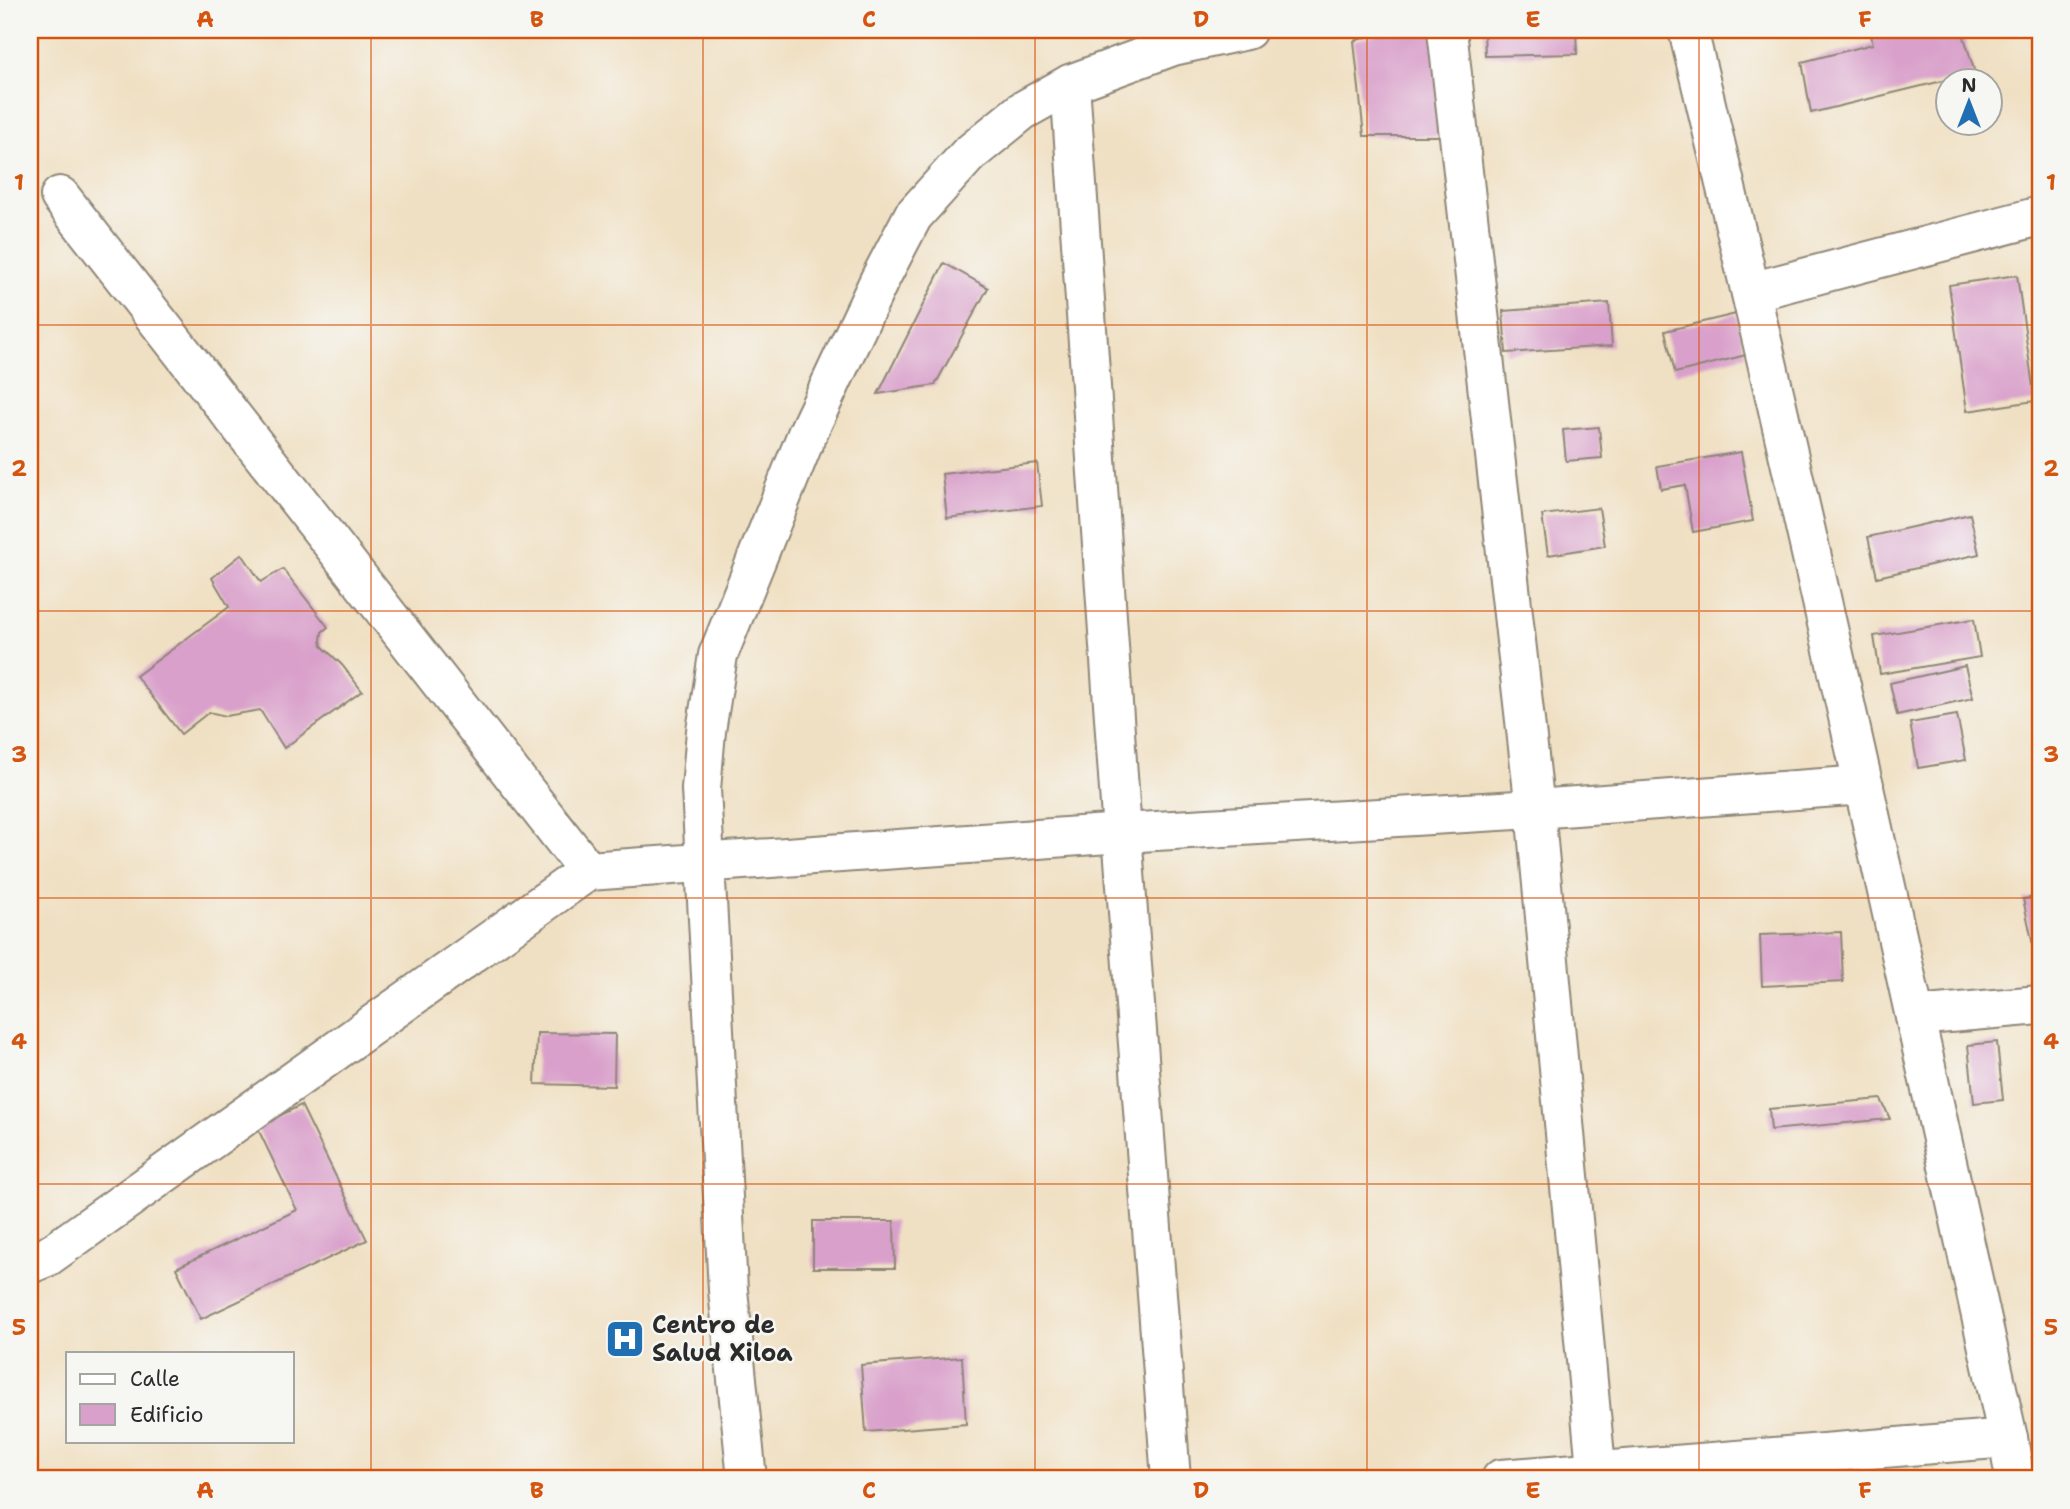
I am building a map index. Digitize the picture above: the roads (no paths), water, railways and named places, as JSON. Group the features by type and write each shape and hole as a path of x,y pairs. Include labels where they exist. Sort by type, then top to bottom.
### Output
{"street":[{"path":"747,1479 728,1290 701,789 705,731 718,655 807,434 879,281 913,216 968,155 1022,111 1070,84 1171,38 1247,30"},
{"path":"1447,30 1535,809 1596,1475"},
{"path":"1688,30 1864,785 2015,1479"},
{"path":"1070,84 1122,833 1171,1479"},
{"path":"60,197 588,871"},
{"path":"1751,292 2040,216"},
{"path":"30,1264 47,1257 588,871 1864,785"},
{"path":"1915,1016 2040,1005"},
{"path":"1502,1479 1596,1475 2008,1438"}],"place":[{"name":"Centro de Salud Xiloa","path":"625,1339"}]}
